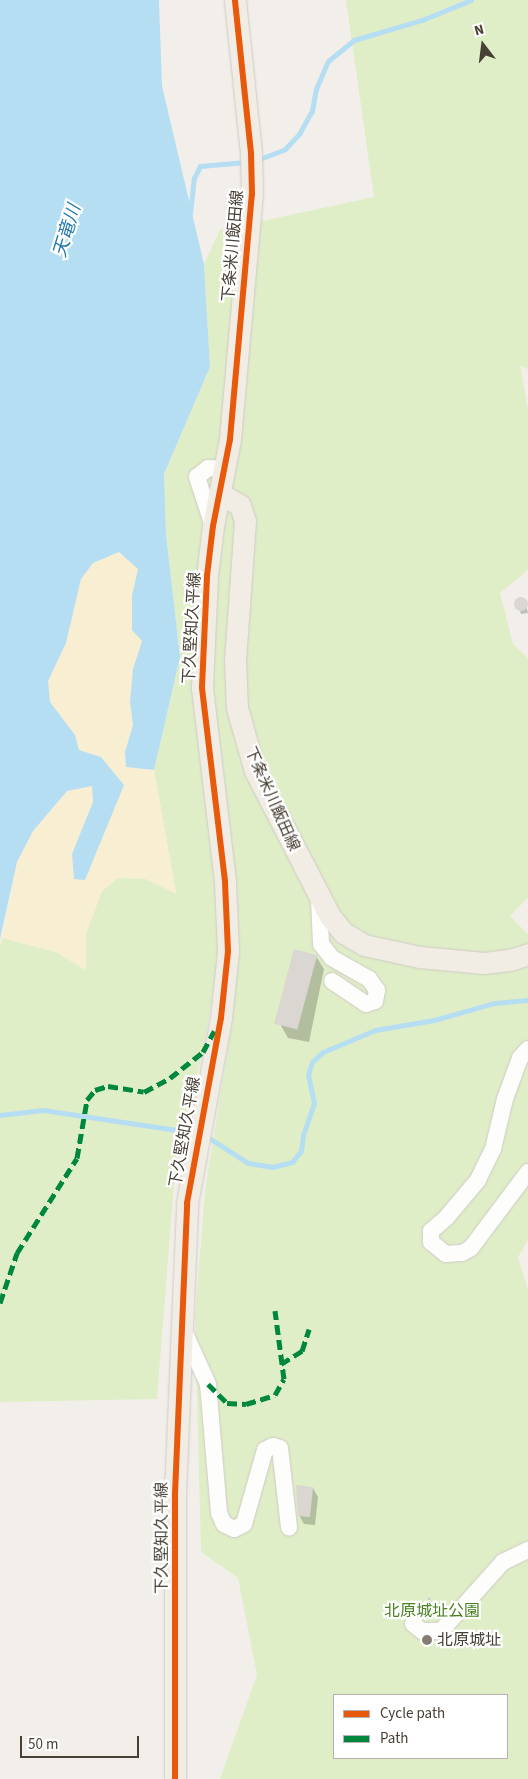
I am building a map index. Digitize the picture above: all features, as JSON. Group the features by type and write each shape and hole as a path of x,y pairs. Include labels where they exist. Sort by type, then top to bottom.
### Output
{"main road":[{"name":"下条米川飯田線","path":"235,0 252,160 250,222 225,468 219,493 240,505 245,520 235,661 237,708 256,771 319,898 344,933 364,945 420,957 484,963 510,960 528,954"},
{"name":"下久堅知久平線","path":"175,1779 175,1494 186,1204 221,1018 228,951 225,881 202,687 213,526 219,493"}],"street":[{"path":"213,526 198,477 208,468 225,468"},
{"path":"319,898 321,944 332,958 369,979 377,990 375,1001 366,1004 332,982"},
{"path":"528,1049 520,1058 505,1098 493,1149 478,1180 446,1218 431,1231 431,1242 446,1254 462,1253 471,1248 528,1172"},
{"path":"180,1324 208,1384 219,1513 224,1524 234,1529 244,1524 265,1450 273,1446 280,1448 289,1527"},
{"path":"413,1624 422,1631 441,1631 503,1562 528,1550"}],"green space":[{"name":"北原城址公園","path":"346,0 528,0 528,369 520,365 528,408 528,570 500,593 513,644 528,658 528,898 510,916 528,934 528,1240 518,1257 528,1290 528,1779 220,1779 257,1675 238,1578 201,1552 195,1317 205,1191 231,1027 214,988 203,1052 177,1146 157,1399 0,1402 0,946 2,938 56,952 86,970 86,933 102,891 118,878 146,879 176,893 154,770 180,657 166,534 164,474 210,367 204,264 220,230 374,197"}],"sand":[{"path":"119,552 138,568 132,596 142,641 133,669 130,702 133,725 125,752 126,767 154,770 176,894 146,879 118,878 102,891 86,933 86,970 56,952 2,938 17,862 33,831 68,791 92,786 93,802 72,854 115,802 124,785 101,757 79,750 75,735 50,702 48,681 66,643 81,579 93,563"}],"water":[{"name":"天竜川","path":"0,0 159,0 162,86 204,264 210,367 164,474 166,534 180,657 154,770 126,767 125,752 133,725 130,702 133,669 142,641 132,630 132,596 138,569 119,552 93,563 81,579 66,643 48,681 50,702 75,735 79,750 101,757 124,785 85,880 74,879 72,854 93,802 92,786 67,791 33,831 17,862 0,939"}],"building":[{"path":"521,597 526,599 528,604 526,609 521,611 516,609 514,604 516,599"},
{"path":"294,949 317,955 297,1030 274,1023"},
{"path":"296,1485 313,1487 310,1517 298,1516"}],"waterway":[{"path":"257,160 285,149 299,134 312,111 316,89 328,61 354,40 422,20 471,0"},
{"path":"190,214 194,178 200,166 246,162"},
{"path":"209,1138 248,1163 273,1167 292,1162 301,1151 303,1135 314,1103 308,1075 312,1062 323,1052 375,1030 434,1020 494,1003 528,1000"},
{"path":"0,1115 43,1110 177,1130"}],"marked path":[{"path":"0,1303 17,1253 77,1158 87,1100 95,1090 108,1086 144,1092 170,1078 203,1052 214,1031"},
{"path":"208,1384 227,1403 246,1404 275,1395 284,1379 275,1311"},
{"path":"281,1364 302,1351 309,1329"}],"cycle path":[{"path":"175,1779 175,1494 187,1203 221,1018 228,951 225,881 202,687 207,576 213,526 230,439 252,194 251,153 235,0"}],"place":[{"name":"北原城址","path":"427,1640"}]}
